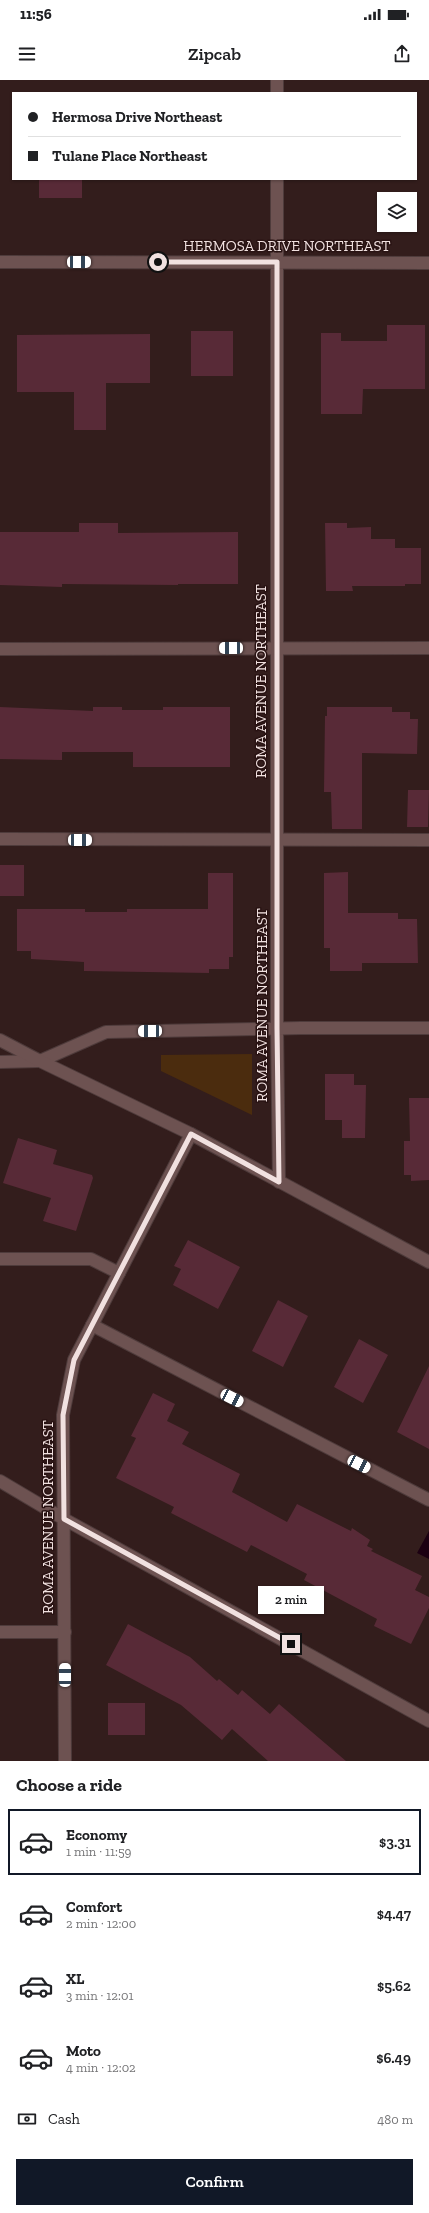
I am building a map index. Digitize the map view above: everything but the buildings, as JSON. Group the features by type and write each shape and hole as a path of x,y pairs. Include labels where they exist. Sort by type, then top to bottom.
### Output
{"street":[{"path":"277,80 277,92"},
{"name":"ROMA AVENUE NORTHEAST","path":"277,180 277,1028 279,1182"},
{"name":"HERMOSA DRIVE NORTHEAST","path":"0,262 429,263"},
{"path":"0,648 429,648"},
{"path":"0,839 278,841 429,840"},
{"path":"0,1062 40,1061 106,1032 277,1028 429,1028"},
{"path":"0,1040 191,1134 429,1262"},
{"name":"ROMA AVENUE NORTHEAST","path":"65,1761 63,1415 74,1360 191,1134"},
{"path":"0,1259 91,1259 119,1273"},
{"path":"92,1325 429,1500"},
{"path":"0,1481 64,1519 429,1721"},
{"path":"0,1632 65,1632"}],"shaded area":[{"path":"252,1054 252,1115 161,1071 161,1055"},
{"path":"429,1531 429,1559 417,1553"}],"route":[{"path":"158,262 277,262 277,1028 279,1182 191,1134 74,1360 63,1415 64,1519 291,1644"}]}
